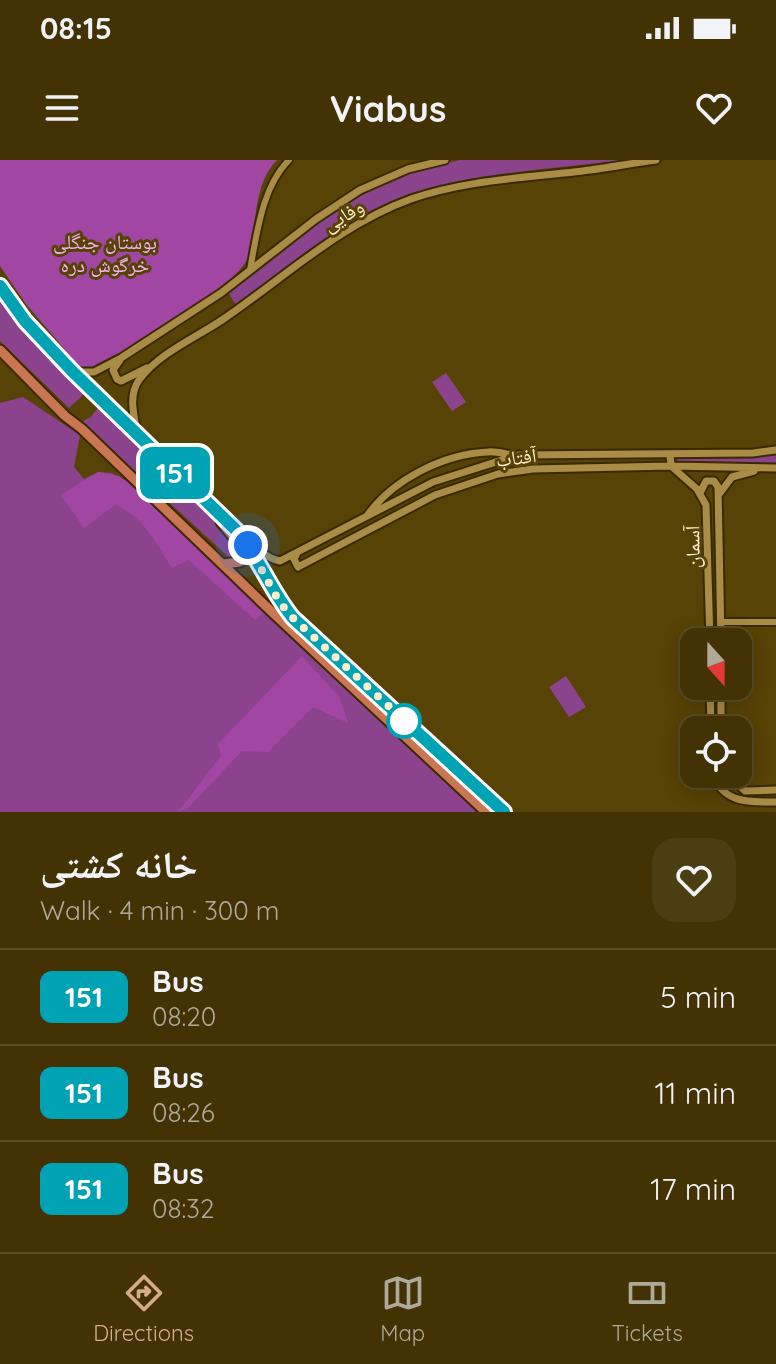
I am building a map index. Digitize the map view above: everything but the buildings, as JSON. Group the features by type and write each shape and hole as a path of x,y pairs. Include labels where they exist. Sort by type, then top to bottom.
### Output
{"main road":[{"path":"0,286 25,321 72,371 247,544 280,603 293,618 504,812"},
{"path":"0,350 65,416 486,812"},
{"path":"202,498 242,550 240,562 223,564"}],"street":[{"path":"250,270 268,195 278,171 289,160"},
{"name":"وفایی","path":"72,371 94,372 121,358 204,305 338,202 384,179 428,162 445,160"},
{"name":"وفایی","path":"137,433 133,394 139,381 157,361 223,319 334,237 392,207 470,183 656,160"},
{"path":"121,358 113,370 121,381 157,361"},
{"name":"آفتاب","path":"247,544 271,560 280,561 433,482 520,455 776,450"},
{"path":"365,518 380,498 407,478 441,462 488,452 520,455"},
{"path":"670,454 671,466 700,493 703,484 712,481 718,487 719,495"},
{"name":"آفتاب","path":"297,553 294,559 298,567 435,495 498,474 533,469 671,466 772,468"},
{"path":"719,495 732,477 772,468"},
{"name":"آسمان","path":"700,493 706,505 708,523 710,628"},
{"name":"آسمان","path":"719,495 721,628"},
{"path":"721,622 776,622"},
{"path":"722,788 736,800 776,802"},
{"path":"742,788 745,791 776,790"}],"shaded area":[{"path":"461,160 623,160 495,175 402,198 336,231 236,305 228,292 309,229 363,194 393,180"},
{"path":"0,296 85,393 69,408 0,341"},
{"path":"446,373 466,402 452,411 432,382"},
{"path":"23,397 80,435 74,467 84,479 98,472 112,473 164,510 428,761 476,812 0,812 0,403"},
{"path":"100,405 206,512 235,544 239,554 232,560 81,422 91,417"},
{"path":"776,454 776,465 676,461 678,459 745,458"},
{"path":"566,676 586,707 569,717 549,687"}],"green space":[{"name":"بوستان جنگلی خرگوش دره","path":"0,160 277,160 263,182 247,259 239,270 181,315 102,365 88,369 79,366 26,304 0,266"},
{"path":"98,472 119,476 129,483 263,613 255,620 189,560 172,568 141,523 115,505 84,528 61,495"},
{"path":"302,656 340,698 348,723 313,707 268,752 242,751 189,807 178,812 221,756 218,744"}],"bus line":[{"name":"151","path":"0,286 25,321 72,371 236,530 257,558 280,603 293,618 504,812"}],"route":[{"path":"248,545 280,603 293,618 408,724 404,721"}]}
